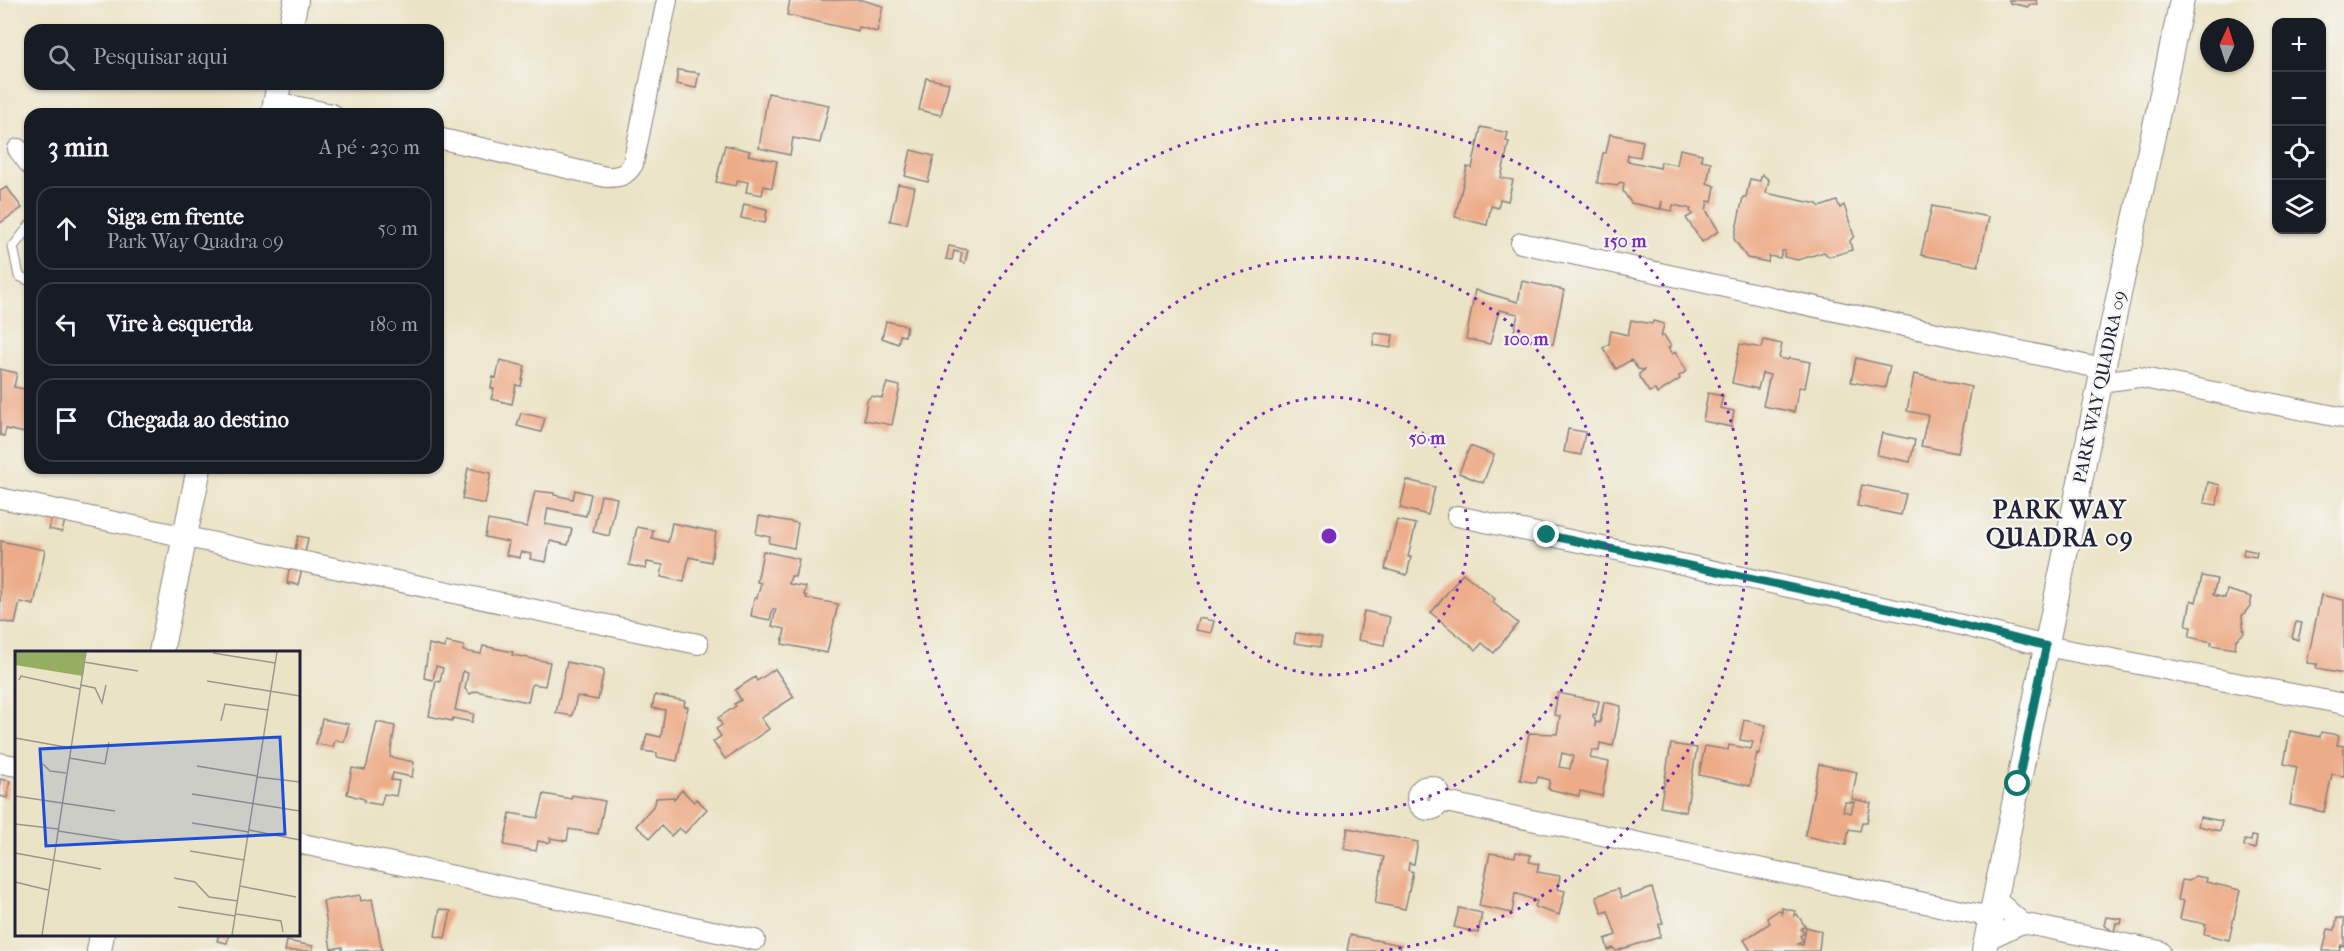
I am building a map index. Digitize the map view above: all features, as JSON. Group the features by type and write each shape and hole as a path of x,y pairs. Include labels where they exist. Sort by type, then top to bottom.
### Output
{"street":[{"path":"444,139 606,177 625,175 633,164 667,0"},
{"name":"PARK WAY QUADRA 09","path":"1985,946 2103,368 2182,0"},
{"path":"276,100 308,108"},
{"path":"1521,243 2138,377 2344,418"},
{"path":"2103,368 2138,377"},
{"path":"161,651 198,474"},
{"path":"0,498 698,644"},
{"path":"1457,516 1929,617 2046,646 2344,704"},
{"path":"0,763 15,766"},
{"path":"1441,801 1993,908 2022,923 2160,951"},
{"path":"300,843 755,940"},
{"path":"1985,946 2022,923"},
{"path":"99,951 102,936"}],"lane":[{"path":"24,233 13,248 18,276 24,278"}],"building":[{"path":"790,0 862,0 883,6 877,32 859,27 858,31 787,15"},
{"path":"2009,0 2036,0 2038,5 2029,5 2029,7 2010,3"},
{"path":"678,70 699,73 696,88 676,84"},
{"path":"926,78 949,83 941,115 919,110"},
{"path":"768,93 829,105 820,143 793,138 790,155 759,148"},
{"path":"1481,127 1508,133 1506,141 1509,142 1501,178 1513,180 1508,201 1500,199 1498,208 1491,206 1487,225 1455,217 1467,167 1472,168"},
{"path":"1610,134 1643,141 1640,157 1628,155 1627,161 1660,168 1661,162 1677,165 1680,149 1702,154 1701,160 1711,162 1707,183 1715,186 1712,202 1708,201 1706,210 1719,231 1702,242 1686,218 1693,214 1691,209 1673,205 1672,211 1661,209 1662,201 1660,209 1631,203 1623,191 1624,183 1620,182 1617,186 1597,183 1603,153 1606,153"},
{"path":"725,145 750,151 748,155 777,161 772,188 764,186 762,195 746,192 748,182 738,180 736,186 716,182"},
{"path":"911,150 934,156 928,182 905,176"},
{"path":"1762,174 1769,180 1766,193 1817,204 1820,207 1837,201 1840,208 1844,205 1854,236 1850,241 1852,250 1829,257 1824,252 1798,260 1784,257 1785,251 1782,251 1780,258 1769,256 1768,262 1747,258 1734,239 1743,197 1746,197 1750,179 1760,181"},
{"path":"898,184 915,187 907,224 890,221"},
{"path":"7,187 22,208 0,223 0,191"},
{"path":"744,204 767,209 765,223 741,218"},
{"path":"1932,206 1989,217 1978,266 1921,255"},
{"path":"949,246 968,250 965,263 960,262 962,253 954,251 952,260 946,259"},
{"path":"1522,281 1564,290 1553,344 1513,336 1518,314 1499,310 1490,344 1466,339 1475,290 1518,302"},
{"path":"1631,320 1664,324 1661,337 1664,335 1671,346 1668,348 1672,354 1675,352 1687,371 1679,376 1680,379 1657,394 1655,390 1649,392 1639,377 1644,370 1638,369 1631,360 1616,369 1603,348 1609,344 1611,331 1628,335"},
{"path":"886,321 907,326 905,336 900,335 898,344 882,338"},
{"path":"1374,333 1393,335 1391,348 1373,345"},
{"path":"1764,340 1782,344 1779,358 1810,362 1805,388 1799,387 1794,412 1763,406 1770,375 1762,373 1758,389 1732,383 1740,344 1762,348"},
{"path":"1856,358 1890,366 1885,388 1851,382"},
{"path":"500,360 525,366 521,386 516,385 512,404 491,399 494,389 491,388 493,377 496,378"},
{"path":"0,369 17,373 14,387 24,389 24,433 6,429 4,436 0,435"},
{"path":"1914,374 1971,387 1958,453 1921,446 1928,415 1907,411"},
{"path":"887,383 900,386 892,425 864,420 867,400 871,396 882,398"},
{"path":"1708,393 1723,396 1720,408 1734,411 1731,427 1703,421"},
{"path":"521,413 545,418 541,432 517,426"},
{"path":"1568,429 1585,432 1581,455 1564,452"},
{"path":"1882,433 1915,440 1910,462 1877,455"},
{"path":"1470,446 1494,455 1483,483 1459,473"},
{"path":"468,468 491,473 485,504 462,499"},
{"path":"1407,480 1435,487 1428,515 1400,508"},
{"path":"2208,482 2220,485 2217,505 2204,503"},
{"path":"1862,485 1906,494 1901,515 1857,506"},
{"path":"575,490 591,494 586,516 548,508 545,524 572,529 568,545 550,541 546,562 530,559 531,554 521,552 520,558 506,555 509,542 485,537 488,520 527,527 535,491 554,493 554,495 573,499"},
{"path":"601,495 617,498 609,536 593,532"},
{"path":"52,513 66,516 62,532 49,529"},
{"path":"759,516 798,523 794,548 769,543 770,537 756,534"},
{"path":"1397,520 1416,524 1408,557 1411,557 1407,575 1385,569"},
{"path":"672,523 716,532 711,562 689,557 684,582 661,577 663,565 647,562 646,569 629,565 637,527 653,530 652,538 668,542"},
{"path":"298,536 308,538 305,553 295,551"},
{"path":"1,541 45,550 34,605 20,602 15,624 0,621"},
{"path":"2244,549 2257,552 2256,557 2243,555"},
{"path":"763,551 799,559 795,577 791,576 789,584 806,587 804,595 807,596 806,598 838,604 827,653 782,644 785,629 772,626 776,609 773,609 770,620 751,616 754,598 757,598 761,583 757,582"},
{"path":"290,562 303,565 298,585 287,584"},
{"path":"1463,573 1495,599 1492,602 1518,623 1494,653 1482,643 1476,650 1431,613"},
{"path":"2202,576 2217,579 2213,595 2225,598 2227,590 2252,597 2250,606 2242,616 2244,633 2236,640 2235,649 2211,645 2212,642 2189,637 2191,627 2186,626 2191,600 2196,602"},
{"path":"2321,595 2344,600 2344,674 2316,669 2317,664 2307,663"},
{"path":"1364,611 1390,617 1384,645 1358,640"},
{"path":"1198,618 1214,621 1211,633 1195,630"},
{"path":"2296,622 2302,623 2298,640 2292,638"},
{"path":"1296,633 1322,637 1320,647 1294,643"},
{"path":"446,642 464,646 463,651 481,654 483,646 513,652 512,655 550,662 545,686 532,684 528,702 476,691 470,694 465,689 468,673 463,671 455,710 474,714 472,722 429,716 436,681 440,682 443,668 436,666 433,680 424,678 429,644 445,648"},
{"path":"567,662 604,670 598,700 577,696 572,716 556,713"},
{"path":"775,669 794,697 761,718 769,729 725,759 713,742 721,736 716,729 722,725 718,718 741,700 735,690 755,677 757,681"},
{"path":"1558,693 1599,701 1596,715 1593,714 1595,727 1596,722 1600,723 1604,702 1621,706 1613,746 1600,743 1599,751 1592,750 1590,758 1609,762 1602,796 1580,791 1579,796 1548,789 1550,780 1538,777 1536,783 1520,780 1529,733 1557,734 1560,716 1554,715","holes":["1562,753 1573,756 1570,769 1559,767"]},
{"path":"655,695 685,701 684,706 688,707 677,761 657,757 657,753 643,751 647,734 661,737 665,710 652,708"},
{"path":"322,719 349,724 344,742 335,740 333,747 316,744"},
{"path":"1744,720 1766,725 1750,786 1699,775 1705,746 1728,750 1729,745 1751,749 1753,742 1740,740"},
{"path":"377,722 395,726 390,757 414,762 412,777 393,773 391,780 399,781 396,796 384,794 381,805 364,802 364,799 347,794 352,768 365,770"},
{"path":"2290,731 2320,737 2321,732 2339,735 2337,745 2344,746 2344,776 2332,774 2324,812 2290,805 2297,767 2284,764"},
{"path":"1671,744 1697,748 1686,812 1660,807"},
{"path":"1819,764 1857,772 1852,799 1871,803 1867,822 1862,822 1860,831 1849,829 1846,845 1805,836","holes":["1845,802 1854,802 1851,813 1843,811"]},
{"path":"0,779 10,781 7,798 0,796"},
{"path":"682,790 694,802 696,799 707,809 685,833 679,828 671,836 661,826 650,838 636,826 655,804 656,798 674,797 674,799"},
{"path":"544,794 571,799 572,795 605,801 598,834 569,829 567,841 550,838 551,841 548,843 538,841 536,851 504,845 510,813 538,818"},
{"path":"2200,817 2222,821 2220,831 2198,826"},
{"path":"1348,828 1418,842 1414,864 1409,863 1408,870 1413,872 1405,909 1375,903 1384,857 1344,849"},
{"path":"2252,836 2257,837 2255,849 2244,846 2245,840 2251,841"},
{"path":"1516,852 1531,855 1529,862 1539,864 1537,872 1560,876 1557,889 1565,891 1559,915 1535,907 1537,901 1515,893 1512,913 1479,906 1490,853 1515,857"},
{"path":"2195,876 2207,878 2206,882 2240,890 2229,940 2204,934 2206,924 2180,919 2184,901 2178,900 2182,880 2189,881"},
{"path":"1652,888 1663,923 1659,924 1660,937 1616,951 1613,948 1608,950 1605,939 1616,935 1608,911 1602,913 1596,896 1618,889 1621,898"},
{"path":"360,895 361,901 372,899 382,950 342,951 342,947 331,949 323,901"},
{"path":"1459,908 1482,913 1478,933 1454,927"},
{"path":"1782,908 1795,911 1794,916 1797,914 1805,926 1801,929 1804,933 1800,936 1803,941 1798,944 1803,945 1806,927 1821,931 1819,951 1751,951 1744,940 1770,923 1767,918 1779,910 1782,914"},
{"path":"440,909 451,911 445,938 435,936"},
{"path":"2106,917 2122,919 2121,924 2116,923 2114,932 2104,925"},
{"path":"2337,918 2344,919 2344,946 2341,945 2339,951 2323,951 2328,929 2335,930"},
{"path":"1350,935 1401,945 1400,951 1347,951"},
{"path":"218,936 229,936 227,943 217,941"},
{"path":"287,941 313,946 312,951 285,951"}],"district":[{"name":"PARK WAY QUADRA 09","path":"2060,524"}],"route":[{"path":"1547,535 1929,617 2046,646 2018,784"}]}
